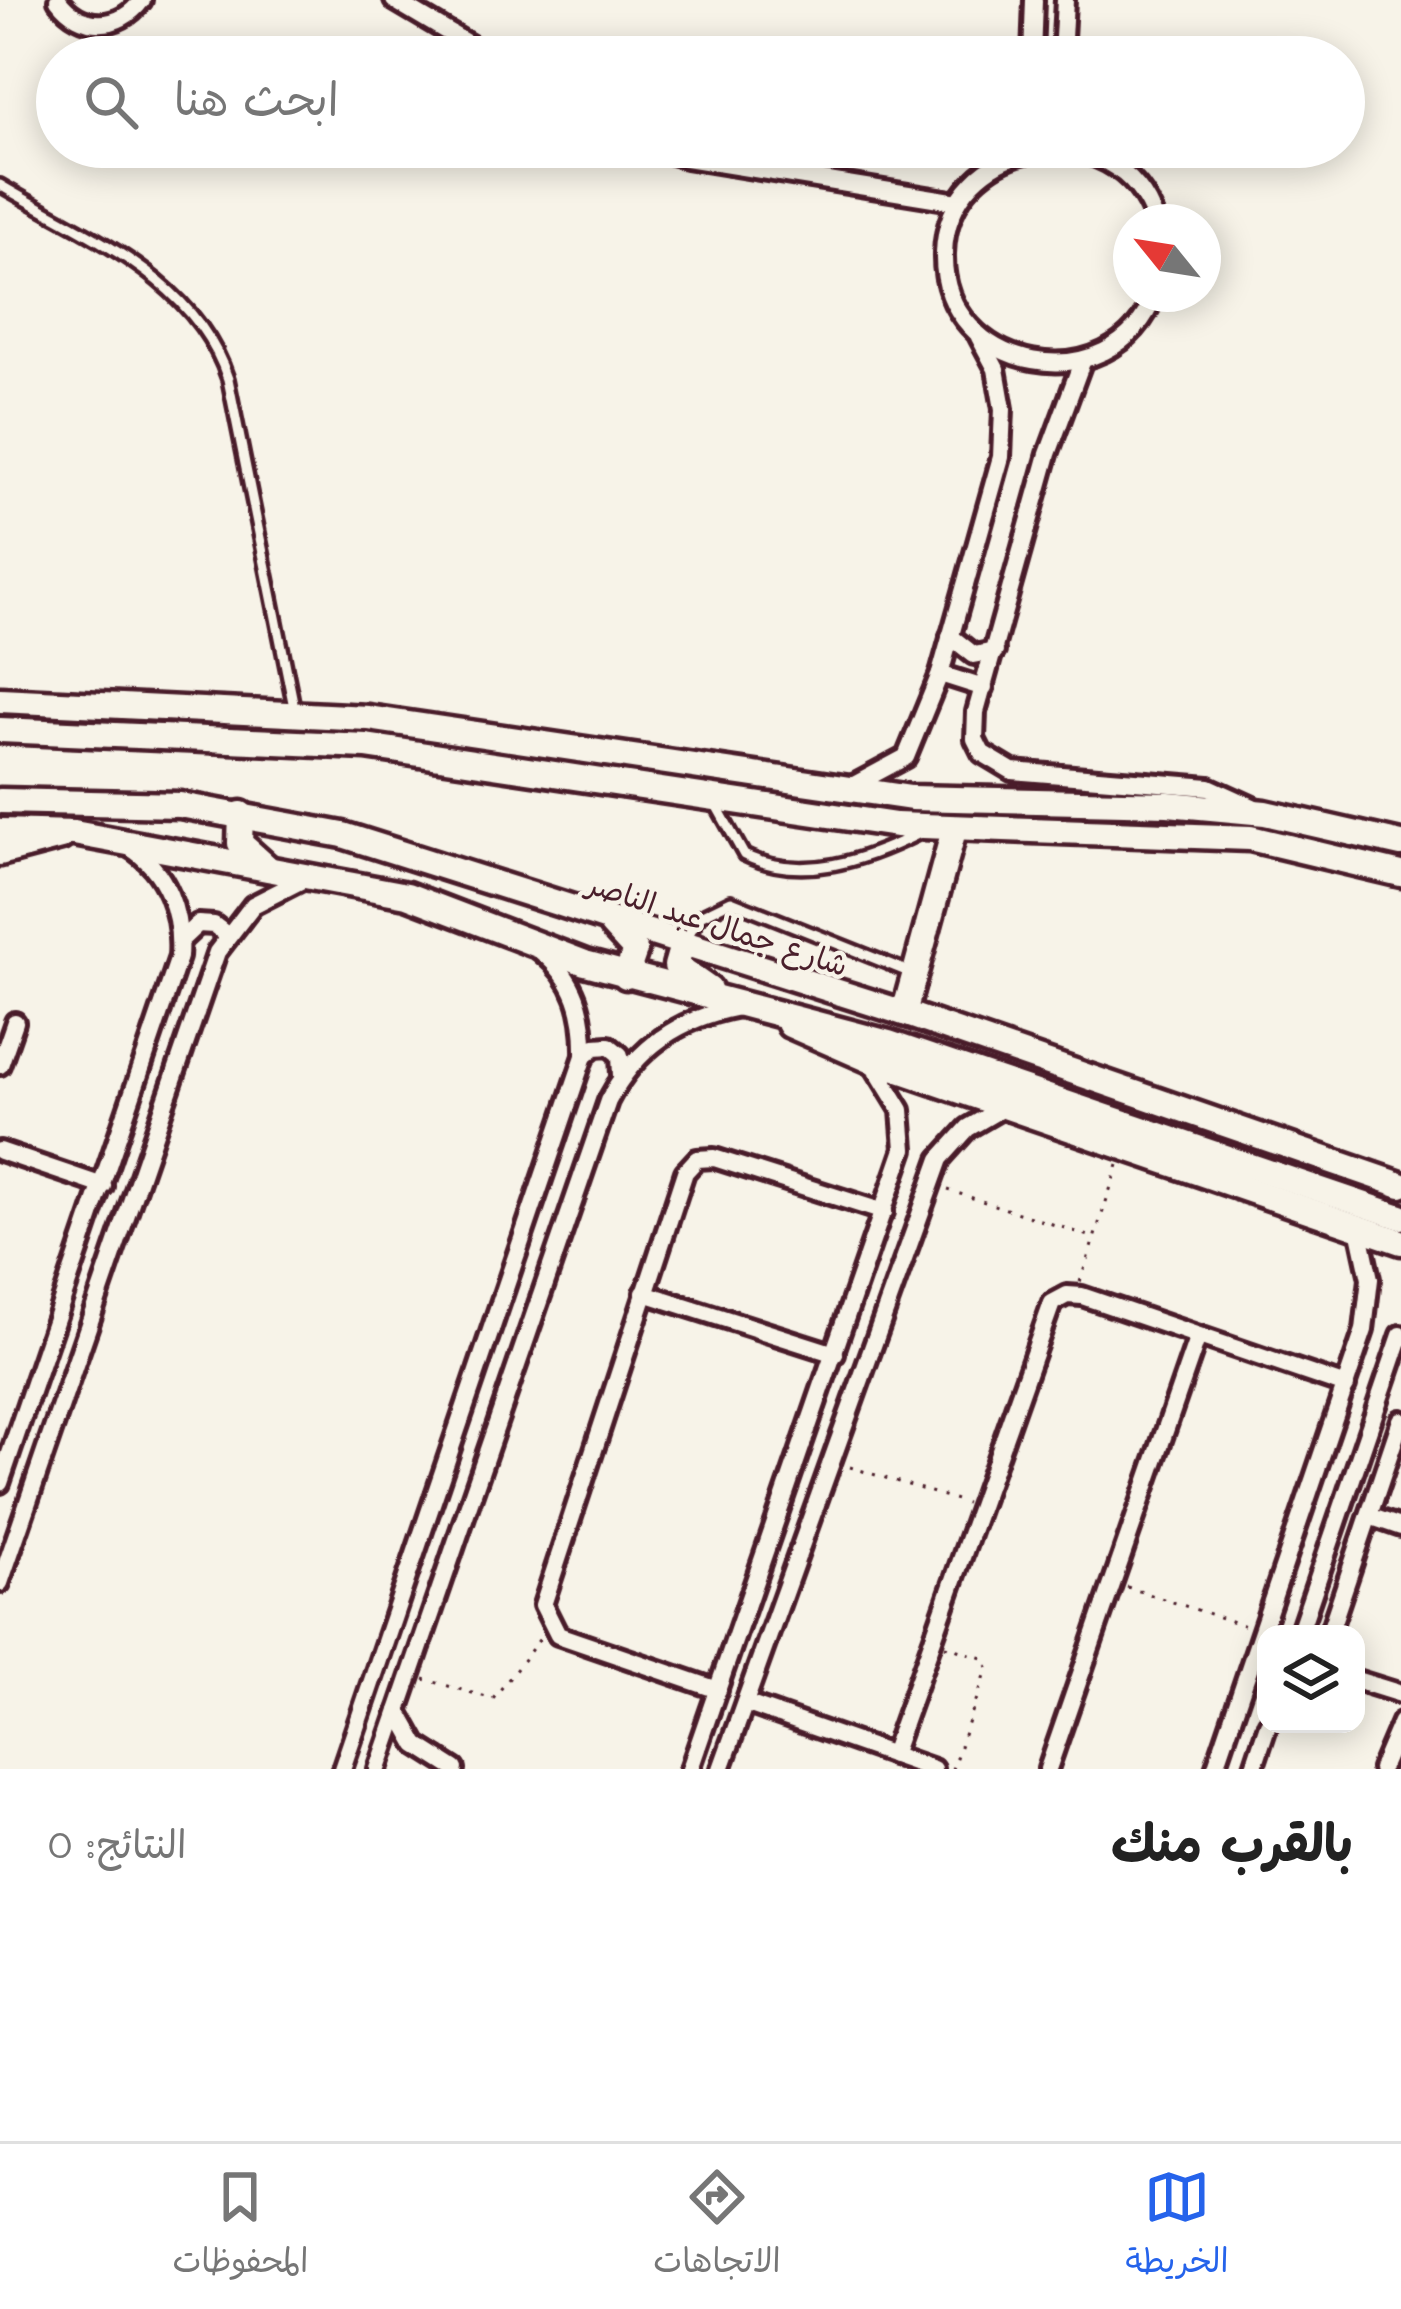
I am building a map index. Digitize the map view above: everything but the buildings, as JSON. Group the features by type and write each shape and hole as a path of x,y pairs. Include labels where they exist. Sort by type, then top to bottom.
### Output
{"main road":[{"path":"0,700 368,718 844,790 944,800 1168,804 1265,813 1401,844"},
{"path":"366,746 368,718"},
{"path":"0,730 366,746 943,829 1250,838 1401,874"},
{"name":"شارع جمال عبد الناصر","path":"0,801 130,801 241,814 392,848 904,1013 1401,1185"},
{"path":"241,814 240,843 271,871"},
{"path":"904,1013 943,829"},
{"name":"شارع جمال عبد الناصر","path":"0,831 74,833 271,871 315,874 406,895 626,976 889,1043 1401,1217"},
{"path":"0,853 74,833"},
{"path":"602,917 632,941 635,960 626,976"},
{"path":"682,945 676,967 740,1003 870,1060 1401,1242"},
{"path":"1250,1166 1277,1200"}],"street":[{"path":"58,0 76,18 96,24 125,17 142,0"},
{"path":"394,0 455,36"},
{"path":"1033,36 1034,0"},
{"path":"1064,36 1065,0"},
{"path":"748,168 958,202"},
{"path":"844,790 890,770 906,757 940,674 1001,457 1003,410 996,370 979,336 959,312 948,284 944,254 958,202 989,168"},
{"path":"1117,168 1133,180 1146,204"},
{"path":"979,336 1010,357 1045,365 1082,362 1112,349 1136,328 1145,312"},
{"path":"1082,362 1048,454 984,688 975,739 982,753 1012,771 1208,787 1265,813"},
{"path":"950,636 964,652 995,651"},
{"path":"940,674 984,688"},
{"path":"0,1483 176,974 181,940 174,905 153,866 134,848 111,840"},
{"path":"0,1583 226,935 254,905 315,874"},
{"path":"181,940 198,924 214,925 226,935"},
{"path":"342,1769 584,1056 581,1008 572,986 559,965 528,940"},
{"path":"621,1076 661,1037 740,1003"},
{"path":"0,1066 15,1022"},
{"path":"378,1769 598,1128 621,1076 623,1061 609,1046 595,1047 584,1056"},
{"path":"690,1769 904,1149 902,1110 870,1060"},
{"path":"722,1769 930,1184 952,1142 1004,1108"},
{"path":"0,1151 100,1193 127,1211"},
{"path":"718,1690 568,1640 549,1627 545,1593 685,1172 697,1159 714,1158 884,1212"},
{"path":"898,1171 920,1164 930,1184"},
{"path":"1264,1625 1356,1355 1370,1279 1359,1228"},
{"path":"644,1293 835,1354"},
{"path":"892,1755 1046,1310 1059,1298 1076,1295 1346,1386"},
{"path":"1302,1625 1401,1335"},
{"path":"1048,1769 1198,1336"},
{"path":"1356,1355 1377,1347 1390,1365"},
{"path":"1332,1625 1401,1420"},
{"path":"1369,1516 1401,1527"},
{"path":"766,1553 795,1562"},
{"path":"400,1601 432,1612"},
{"path":"1215,1769 1257,1662"},
{"path":"1365,1683 1401,1694"},
{"path":"745,1703 933,1769"},
{"path":"398,1711 417,1744 455,1769"},
{"path":"1381,1769 1395,1754 1401,1722"},
{"path":"1253,1769 1265,1733"}],"lane":[{"path":"0,185 172,287 207,328 228,379 295,712"},
{"path":"713,799 745,855 794,869 878,854 943,829"},
{"path":"682,945 700,916 730,901 914,974"}],"path":[{"path":"1076,1295 1124,1148"},
{"path":"930,1184 1094,1238"},
{"path":"831,1461 979,1507"},
{"path":"1114,1583 1257,1629"},
{"path":"410,1676 493,1699 549,1627"},
{"path":"932,1642 982,1658 988,1666 952,1769"}]}
